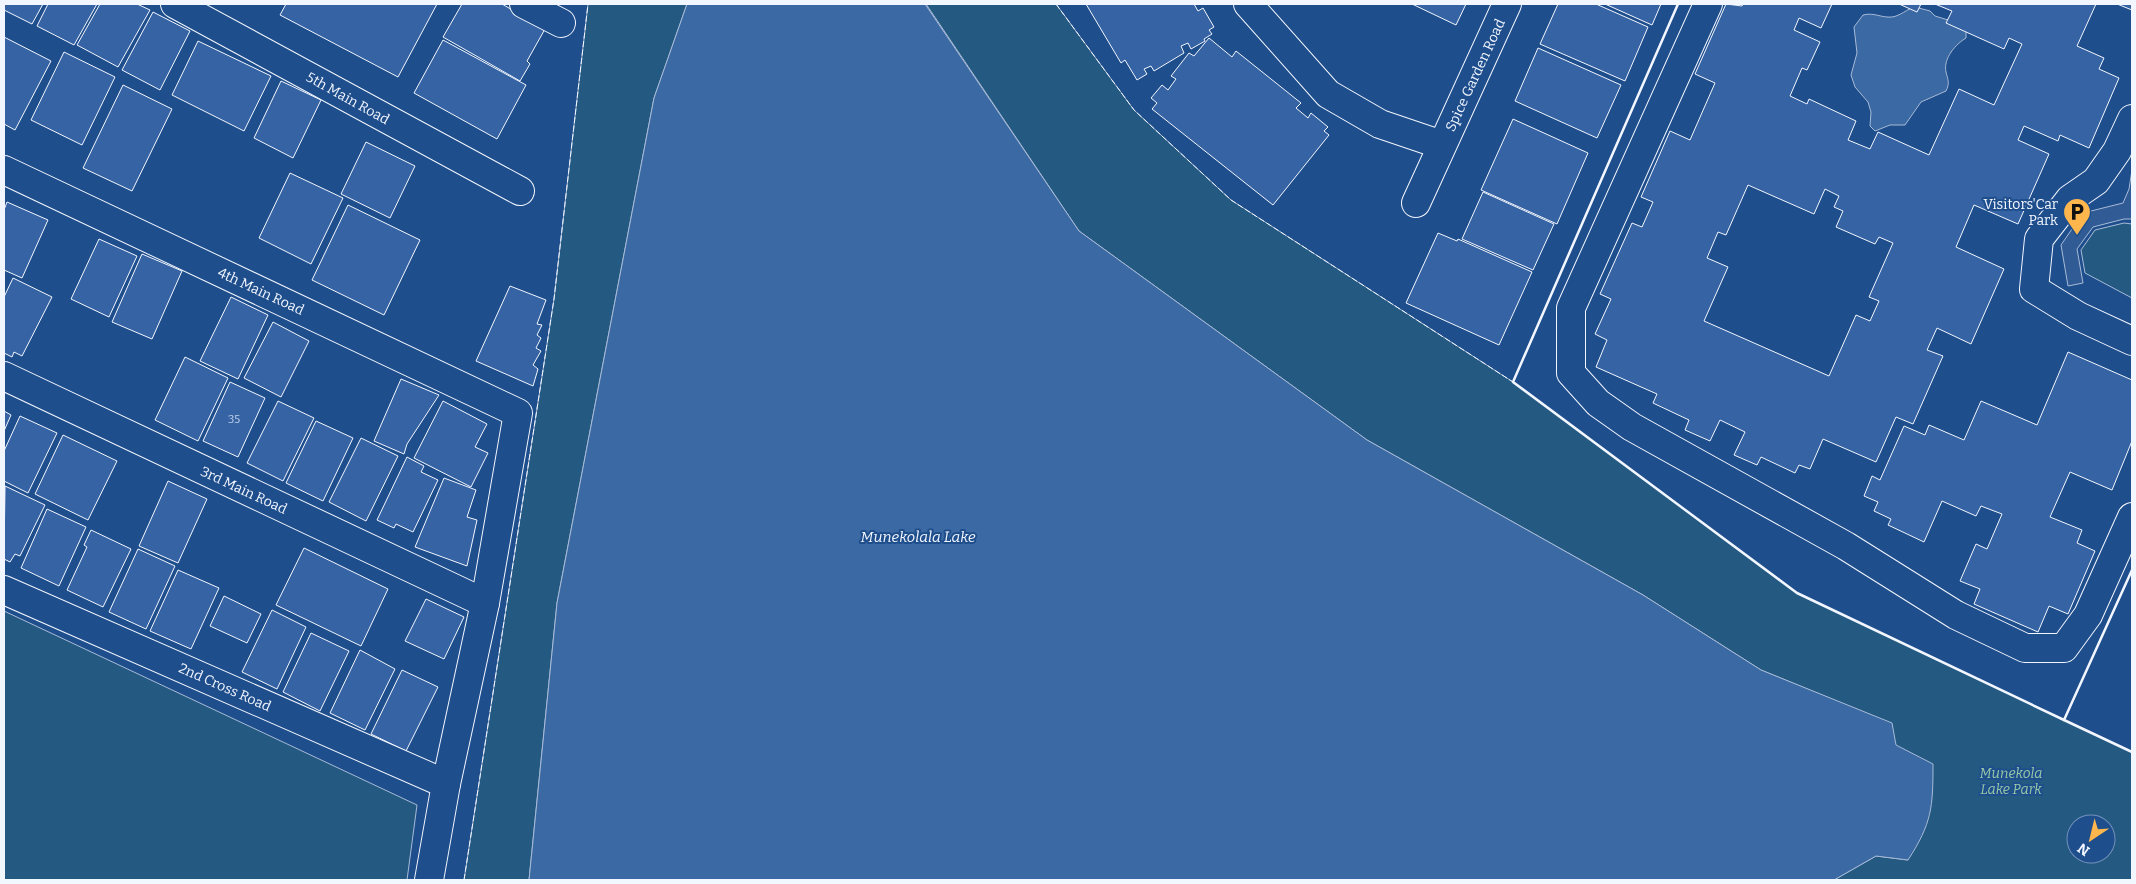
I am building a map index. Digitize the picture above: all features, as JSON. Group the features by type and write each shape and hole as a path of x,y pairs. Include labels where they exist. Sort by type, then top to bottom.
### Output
{"street":[{"name":"5th Main Road","path":"175,4 520,191"},
{"path":"524,4 561,23"},
{"name":"Spice Garden Road","path":"1248,4 1328,94 1380,124 1442,145"},
{"name":"Spice Garden Road","path":"1416,203 1507,4"},
{"path":"1708,4 1571,308 1571,373 1598,403 1632,427 1846,546 1956,615 2025,648 2064,648 2088,615 2132,516"},
{"path":"2132,119 2117,151 2096,181 2070,199 2039,238 2034,289 2078,316 2132,341"},
{"name":"4th Main Road","path":"4,170 518,413 485,603"},
{"name":"3rd Main Road","path":"4,376 485,603"},
{"name":"2nd Cross Road","path":"4,590 446,784"},
{"path":"429,880 446,784 485,603"}],"green space":[{"path":"588,4 687,4 654,98 557,603 529,880 464,880 554,299"},
{"name":"Munekola Lake Park","path":"926,4 1056,4 1134,110 1231,200 1513,382 1797,593 2132,752 2132,880 1834,880 1876,856 1908,860 1892,724 1761,670 1643,595 1367,440 1079,231"},
{"path":"2124,223 2132,224 2132,298 2085,273 2081,250 2095,230"},
{"path":"4,611 417,805 407,880 4,880"}],"shaded area":[{"name":"Visitors'Car Park","path":"2132,170 2132,219 2124,219 2093,227 2077,249 2083,283 2068,286 2061,245 2083,213 2123,203 2129,189"}],"water":[{"name":"Munekolala Lake","path":"687,4 925,4 1079,231 1367,440 1643,595 1761,670 1892,723 1896,745 1933,764 1930,814 1922,835 1908,860 1876,856 1834,880 529,880 557,603 654,98"},
{"path":"1915,7 1930,11 1935,16 1948,20 1966,31 1966,38 1954,48 1946,62 1948,84 1946,91 1921,102 1905,125 1890,125 1875,131 1870,126 1871,112 1868,102 1855,87 1851,75 1857,53 1854,27 1863,15 1871,14 1892,17"}],"building":[{"path":"4,4 43,4 32,24 4,10"},
{"path":"48,4 97,4 74,45 37,26"},
{"path":"100,4 137,4 150,10 118,67 77,45"},
{"path":"286,4 437,4 398,77 280,15"},
{"path":"462,4 502,4 545,29 527,61 530,64 520,81 443,37"},
{"path":"1086,4 1194,4 1198,11 1203,8 1214,27 1209,30 1212,34 1204,39 1205,41 1191,49 1188,43 1181,46 1184,53 1154,71 1151,66 1144,69 1147,74 1137,80 1125,60 1121,63"},
{"path":"1412,4 1466,4 1456,25"},
{"path":"1558,4 1596,4 1648,27 1625,81 1540,44"},
{"path":"1605,4 1661,4 1652,25"},
{"path":"1726,4 1742,6 1743,4 1832,4 1821,28 1799,18 1794,30 1820,42 1807,70 1802,68 1790,96 1807,104 1809,99 1856,121 1848,140 1870,149 1878,132 1929,155 1959,89 1994,105 2022,44 2009,38 2004,49 1946,23 1952,11 1935,4 2096,4 2077,46 2104,58 2099,69 2119,78 2089,148 2060,135 2058,141 2024,126 2018,140 2049,154 2018,224 1974,205 1956,247 2004,269 1971,344 1937,328 1927,350 1943,356 1913,424 1896,417 1876,462 1823,439 1810,469 1799,465 1795,473 1761,457 1757,465 1734,455 1745,432 1720,420 1710,441 1685,430 1689,420 1653,403 1657,394 1596,367 1607,340 1595,334 1611,299 1600,294 1632,223 1642,227 1653,202 1641,197 1670,131 1690,140 1715,83 1695,74","holes":["1748,185 1814,214 1825,189 1839,196 1834,207 1843,211 1836,227 1875,244 1879,237 1893,243 1869,297 1879,301 1870,321 1856,315 1829,376 1704,321 1728,267 1707,258 1718,232 1726,235"]},
{"path":"1899,4 1921,4 1917,12"},
{"path":"2117,4 2132,4 2132,10"},
{"path":"153,12 190,31 160,90 122,70"},
{"path":"4,37 51,61 15,130 4,124"},
{"path":"1209,38 1232,57 1236,51 1301,103 1296,108 1308,118 1311,113 1328,127 1324,131 1329,135 1273,205 1152,109 1157,103 1151,98 1162,85 1168,90 1176,79 1171,76 1189,53 1194,56"},
{"path":"443,40 526,85 497,139 414,93"},
{"path":"198,41 271,76 244,131 172,95"},
{"path":"1538,48 1621,85 1597,138 1515,101"},
{"path":"64,52 115,77 82,145 31,120"},
{"path":"281,81 321,100 293,158 254,138"},
{"path":"123,85 172,109 132,191 83,168"},
{"path":"1513,119 1588,153 1557,224 1481,190"},
{"path":"366,142 415,166 390,218 341,194"},
{"path":"290,173 343,198 311,264 259,238"},
{"path":"1483,192 1554,224 1533,270 1462,239"},
{"path":"7,202 48,220 22,278 4,270 4,210"},
{"path":"348,205 420,240 384,315 312,280"},
{"path":"1438,233 1457,241 1458,239 1532,272 1499,345 1406,303"},
{"path":"99,239 137,256 109,317 71,299"},
{"path":"142,254 182,271 152,339 112,322"},
{"path":"13,278 52,297 22,356 14,352 12,357 4,353 4,297"},
{"path":"510,286 546,300 537,324 542,325 537,335 541,338 536,348 541,351 533,365 538,369 533,386 476,361"},
{"path":"231,297 268,315 238,379 200,361"},
{"path":"273,322 309,341 281,397 244,378"},
{"path":"2068,352 2132,380 2132,441 2112,490 2070,472 2050,517 2082,530 2077,543 2095,551 2068,614 2049,606 2038,632 1974,604 1980,589 1960,581 1976,544 1987,549 2002,514 1981,506 1976,516 1942,501 1924,542 1888,525 1891,519 1874,511 1878,502 1864,496 1872,476 1880,480 1904,426 1925,435 1929,425 1964,440 1981,401 2037,425"},
{"path":"185,357 228,378 198,441 155,420"},
{"path":"401,379 439,395 407,444 404,454 374,441"},
{"path":"230,382 265,398 238,457 203,441"},
{"path":"278,401 314,418 283,481 247,463"},
{"path":"443,401 487,424 475,447 488,453 471,487 414,458"},
{"path":"4,411 11,415 4,431"},
{"path":"20,416 57,433 28,493 4,481 4,451"},
{"path":"316,421 353,438 323,501 286,483"},
{"path":"63,435 117,461 88,520 35,494"},
{"path":"361,438 398,456 366,521 329,502"},
{"path":"407,457 424,466 421,472 438,480 413,532 396,524 394,528 377,520"},
{"path":"444,478 476,490 467,517 477,520 467,566 415,547"},
{"path":"168,481 207,499 178,563 139,546"},
{"path":"5,486 45,505 20,556 15,554 10,562 4,559"},
{"path":"47,509 86,527 59,586 21,568"},
{"path":"91,530 131,549 103,607 67,590 87,547 84,545"},
{"path":"304,548 388,589 361,646 276,605"},
{"path":"138,549 175,566 146,629 109,612"},
{"path":"178,570 219,588 191,649 150,631"},
{"path":"224,596 261,614 247,643 210,626"},
{"path":"426,599 464,617 444,659 405,641"},
{"path":"272,610 306,627 277,689 242,672"},
{"path":"311,633 349,651 320,711 283,692"},
{"path":"360,650 395,669 365,730 330,713"},
{"path":"402,670 438,687 406,751 371,734"}],"fence":[{"path":"464,880 554,299 588,4"},
{"path":"1056,4 1134,110 1231,200 1513,382"}],"wall":[{"path":"1678,4 1513,382 1797,593 2064,720 2132,570"},
{"path":"2064,720 2132,752"}],"place":[{"name":"Visitors'Car Park","path":"2077,236"}]}
